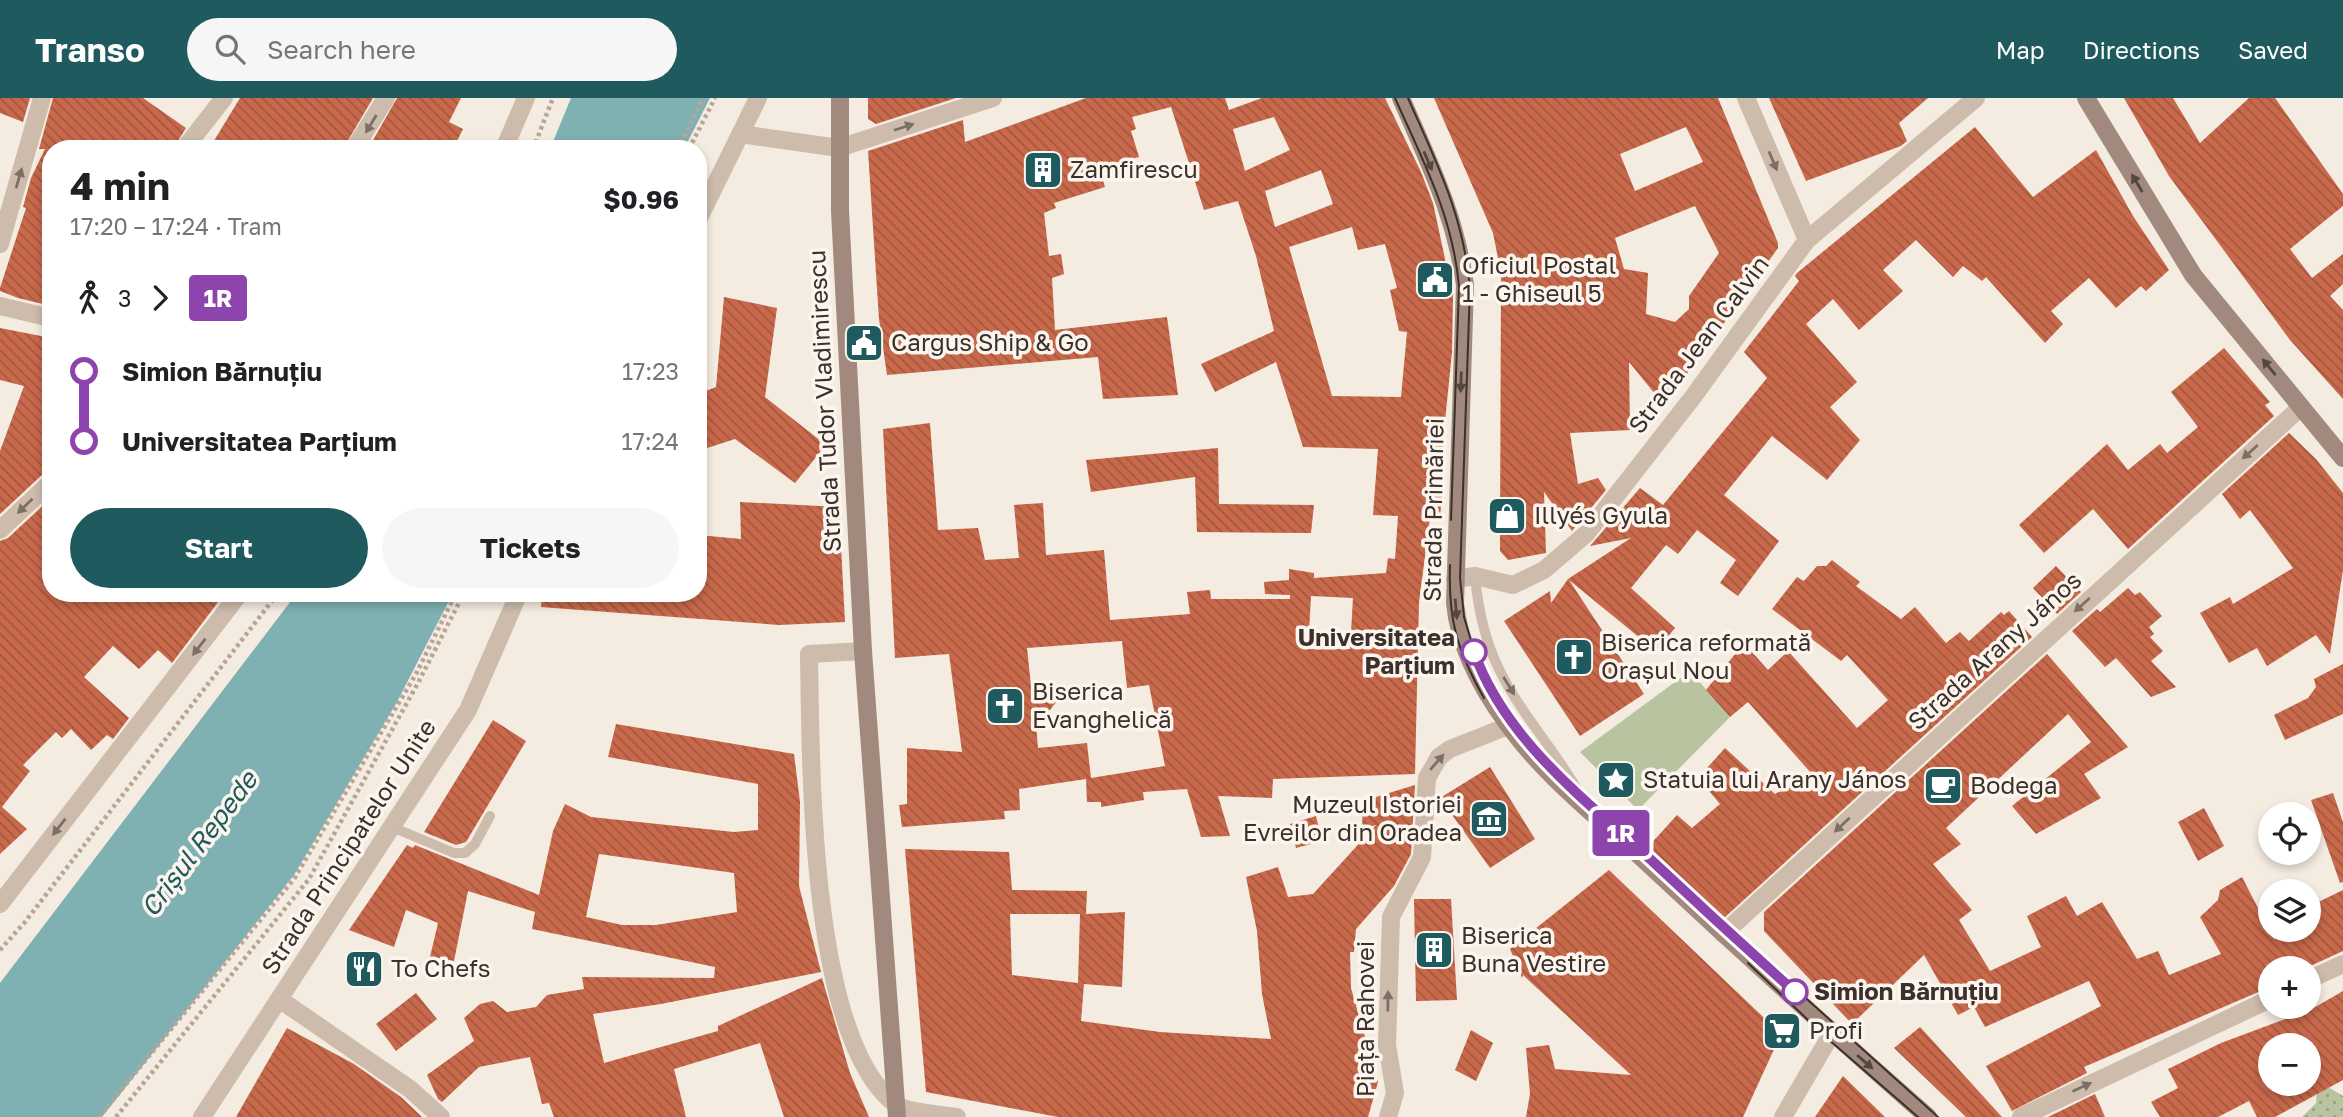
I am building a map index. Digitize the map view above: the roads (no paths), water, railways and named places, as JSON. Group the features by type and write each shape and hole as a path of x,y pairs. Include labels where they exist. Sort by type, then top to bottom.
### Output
{"street":[{"path":"0,244 42,98"},
{"path":"198,140 223,98"},
{"path":"360,140 386,98"},
{"path":"508,140 526,98"},
{"path":"707,202 758,98"},
{"name":"Strada Tudor Vladimirescu","path":"840,98 839,148 863,652 897,1112"},
{"path":"740,134 839,148 993,98"},
{"name":"Strada Primăriei","path":"1401,98 1449,208 1459,241 1465,285 1455,579 1457,619 1475,671 1508,726 1588,807 1723,934 1928,1117"},
{"path":"1746,98 1807,240"},
{"name":"Strada Jean Calvin","path":"1455,579 1475,576 1513,586 1544,570 1586,534 1693,397 1807,240 1976,98"},
{"path":"2086,98 2193,275 2343,458"},
{"path":"0,306 42,316"},
{"name":"Strada Arany János","path":"1723,934 2301,407"},
{"path":"0,530 42,490"},
{"path":"0,904 233,602"},
{"name":"Strada Principatelor Unite","path":"202,1117 468,710 515,602"},
{"path":"863,652 809,654 818,871 830,961 852,1037 872,1078 897,1112 957,1117"},
{"name":"Piața Rahovei","path":"1388,1117 1395,1093 1387,1045 1391,917 1422,857 1427,778 1439,757 1450,749 1508,726"},
{"path":"2321,974 2343,964"},
{"path":"279,999 410,1090 441,1117"},
{"path":"2021,1117 2258,1005"},
{"path":"1783,1117 1832,1033"}],"lane":[{"path":"1475,576 1483,627 1499,670 1565,766 1588,807"},
{"path":"392,827 454,853 465,853 475,844 490,816"}],"water":[{"path":"571,98 710,98 689,140 554,140"},
{"name":"Crișul Repede","path":"290,602 448,602 397,702 294,875 102,1117 0,1117 0,983"}],"tram line":[{"path":"1395,98 1435,190 1456,261 1459,287 1451,520"},
{"path":"1408,98 1447,190 1467,261 1470,287 1460,578 1464,617 1479,667 1499,705 1526,741 1581,796 1938,1117"},
{"path":"1450,565 1451,602 1456,634 1467,665 1484,698"},
{"name":"1R","path":"1474,652 1499,705 1527,741 1581,796 1795,992"},
{"path":"1748,963 1828,1039 1918,1117"}],"place":[{"name":"Zamfirescu","path":"1043,170"},
{"name":"Oficiul Postal 1 - Ghiseul 5","path":"1435,280"},
{"name":"Cargus Ship & Go","path":"864,343"},
{"name":"Illyés Gyula","path":"1507,516"},
{"name":"Universitatea Parțium","path":"1474,652"},
{"name":"Biserica reformată Orașul Nou","path":"1574,657"},
{"name":"Biserica Evanghelică","path":"1005,706"},
{"name":"Statuia lui Arany János","path":"1616,780"},
{"name":"Bodega","path":"1943,786"},
{"name":"Muzeul Istoriei Evreilor din Oradea","path":"1489,819"},
{"name":"Biserica Buna Vestire","path":"1434,950"},
{"name":"To Chefs","path":"364,969"},
{"name":"Simion Bărnuțiu","path":"1795,992"},
{"name":"Profi","path":"1782,1031"}]}
